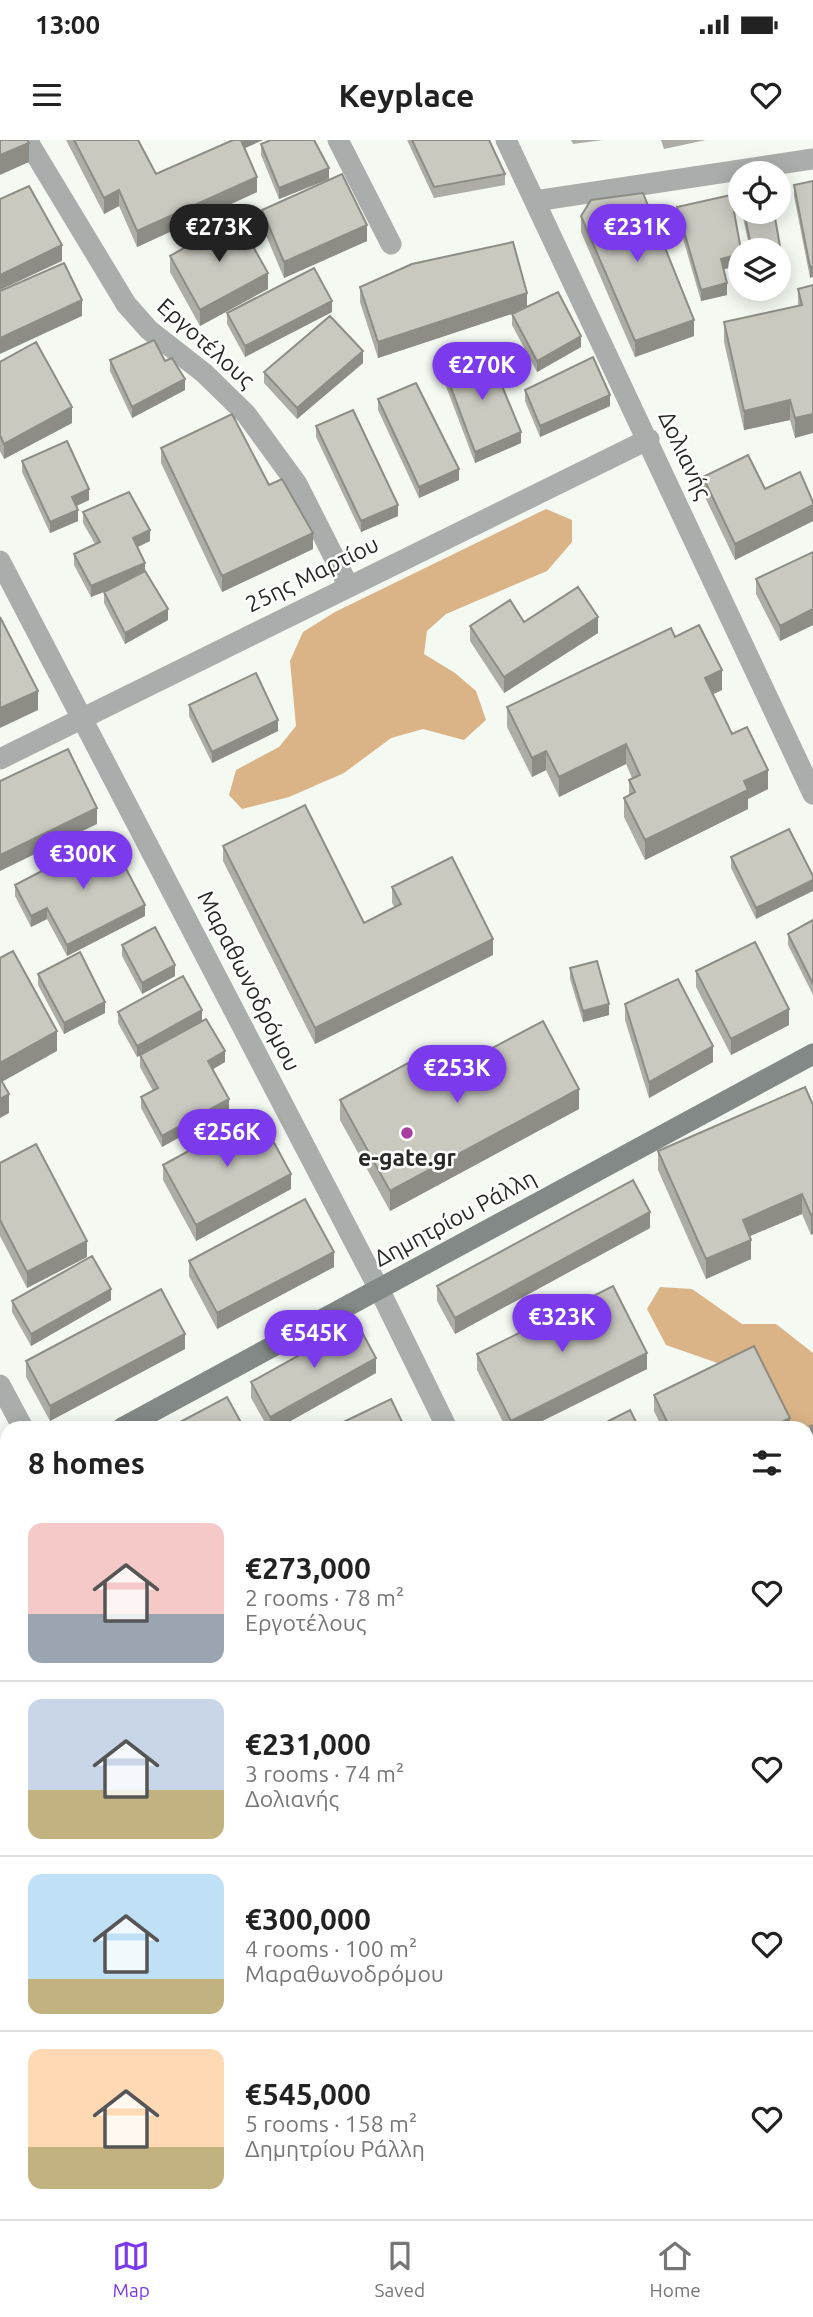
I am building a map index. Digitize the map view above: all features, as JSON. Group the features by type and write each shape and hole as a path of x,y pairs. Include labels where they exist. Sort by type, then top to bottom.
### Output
{"street":[{"path":"338,140 391,244"},
{"name":"Δολιανής","path":"506,140 649,439 813,794"},
{"name":"Εργοτέλους","path":"30,141 126,304 149,330 204,373 246,414 297,484 348,585"},
{"path":"535,201 813,159"},
{"name":"25ης Μαρτίου","path":"0,759 82,716 649,439"},
{"name":"Μαραθωνοδρόμου","path":"0,561 379,1289 444,1421"},
{"name":"Δημητρίου Ράλλη","path":"135,1421 813,1055"},
{"path":"0,1385 19,1421"}],"shaded area":[{"path":"546,509 572,520 572,542 547,571 446,614 427,631 424,654 455,673 476,691 486,720 464,740 423,729 391,738 344,773 289,797 242,809 229,795 236,770 279,747 296,726 290,661 303,632 335,612"},
{"path":"660,1287 692,1289 742,1324 776,1324 813,1353 813,1421 775,1421 746,1373 666,1345 647,1309"}],"building":[{"path":"0,140 27,140 29,143 0,155"},
{"path":"74,140 138,140 156,174 233,140 241,140 257,177 137,231 119,190 104,198"},
{"path":"271,140 314,140 329,168 279,188 261,144"},
{"path":"412,140 489,140 505,174 434,187"},
{"path":"342,174 367,225 284,262 262,210"},
{"path":"813,181 813,266 810,267 794,185"},
{"path":"29,186 62,245 0,275 0,199"},
{"path":"643,193 694,320 635,341 581,216 591,200"},
{"path":"728,196 728,224 736,224 739,238 728,238 728,257 721,259 727,283 701,290 677,207"},
{"path":"237,218 268,273 200,310 170,256"},
{"path":"747,224 776,224 779,238 749,238"},
{"path":"513,242 527,293 378,342 360,287 412,264"},
{"path":"64,263 82,300 0,338 0,291"},
{"path":"314,268 332,301 245,346 227,313"},
{"path":"813,285 813,414 795,418 790,400 744,411 724,322 802,305 798,289"},
{"path":"558,292 581,336 537,361 512,314"},
{"path":"330,316 363,351 297,408 264,372"},
{"path":"154,340 165,361 172,358 185,379 132,407 110,360"},
{"path":"36,342 72,407 4,444 0,435 0,362"},
{"path":"488,352 521,432 475,452 444,369"},
{"path":"593,357 610,395 540,426 525,390"},
{"path":"416,383 459,469 419,487 378,399"},
{"path":"353,410 398,505 361,521 316,426"},
{"path":"232,414 269,485 282,479 313,533 222,576 161,448"},
{"path":"67,441 89,489 72,497 78,510 50,522 22,461"},
{"path":"748,455 765,489 800,472 813,505 735,544 703,477"},
{"path":"129,492 150,530 133,538 145,563 91,586 74,554 100,542 83,512"},
{"path":"813,552 813,609 780,626 756,579"},
{"path":"145,571 168,609 125,633 104,592"},
{"path":"578,587 598,617 504,677 470,626 510,600 524,622"},
{"path":"0,617 38,691 0,708"},
{"path":"699,625 722,670 705,678 732,734 747,727 768,770 744,781 748,790 645,840 624,798 635,792 629,780 640,775 626,744 559,777 546,751 532,758 507,707 671,628 675,637"},
{"path":"256,673 278,720 212,752 189,705"},
{"path":"68,749 97,808 0,855 0,781"},
{"path":"305,805 364,923 401,904 392,887 452,857 493,939 315,1028 223,846"},
{"path":"789,829 813,880 756,908 731,857"},
{"path":"109,836 145,905 67,945 47,908 31,916 15,885"},
{"path":"813,920 813,984 788,934"},
{"path":"155,927 175,965 142,983 122,945"},
{"path":"755,942 789,1009 731,1039 696,971"},
{"path":"13,951 57,1031 0,1063 0,958"},
{"path":"80,952 105,1002 64,1023 38,974"},
{"path":"597,961 609,1004 583,1011 570,968"},
{"path":"183,976 202,1010 137,1046 118,1012"},
{"path":"678,979 713,1046 649,1082 625,1004"},
{"path":"206,1019 225,1051 208,1061 229,1099 162,1136 141,1097 158,1088 140,1055"},
{"path":"543,1021 579,1089 390,1191 340,1100 408,1063 421,1086"},
{"path":"0,1078 9,1094 0,1099"},
{"path":"805,1087 813,1105 813,1214 811,1215 802,1194 743,1220 751,1240 706,1259 658,1151"},
{"path":"258,1113 291,1174 196,1225 163,1165"},
{"path":"36,1144 87,1241 27,1272 0,1220 0,1163"},
{"path":"633,1180 650,1212 455,1318 437,1286"},
{"path":"305,1199 334,1252 217,1313 189,1261"},
{"path":"92,1256 111,1289 31,1334 12,1301"},
{"path":"613,1286 647,1353 511,1421 477,1354"},
{"path":"161,1289 185,1334 50,1406 26,1361"},
{"path":"357,1323 376,1358 270,1417 251,1382"},
{"path":"754,1346 790,1418 784,1421 667,1421 654,1395"},
{"path":"227,1397 240,1421 182,1421"},
{"path":"391,1399 402,1421 345,1421"},
{"path":"630,1410 636,1421 609,1421"}],"place":[{"name":"e-gate.gr","path":"407,1133"}]}
